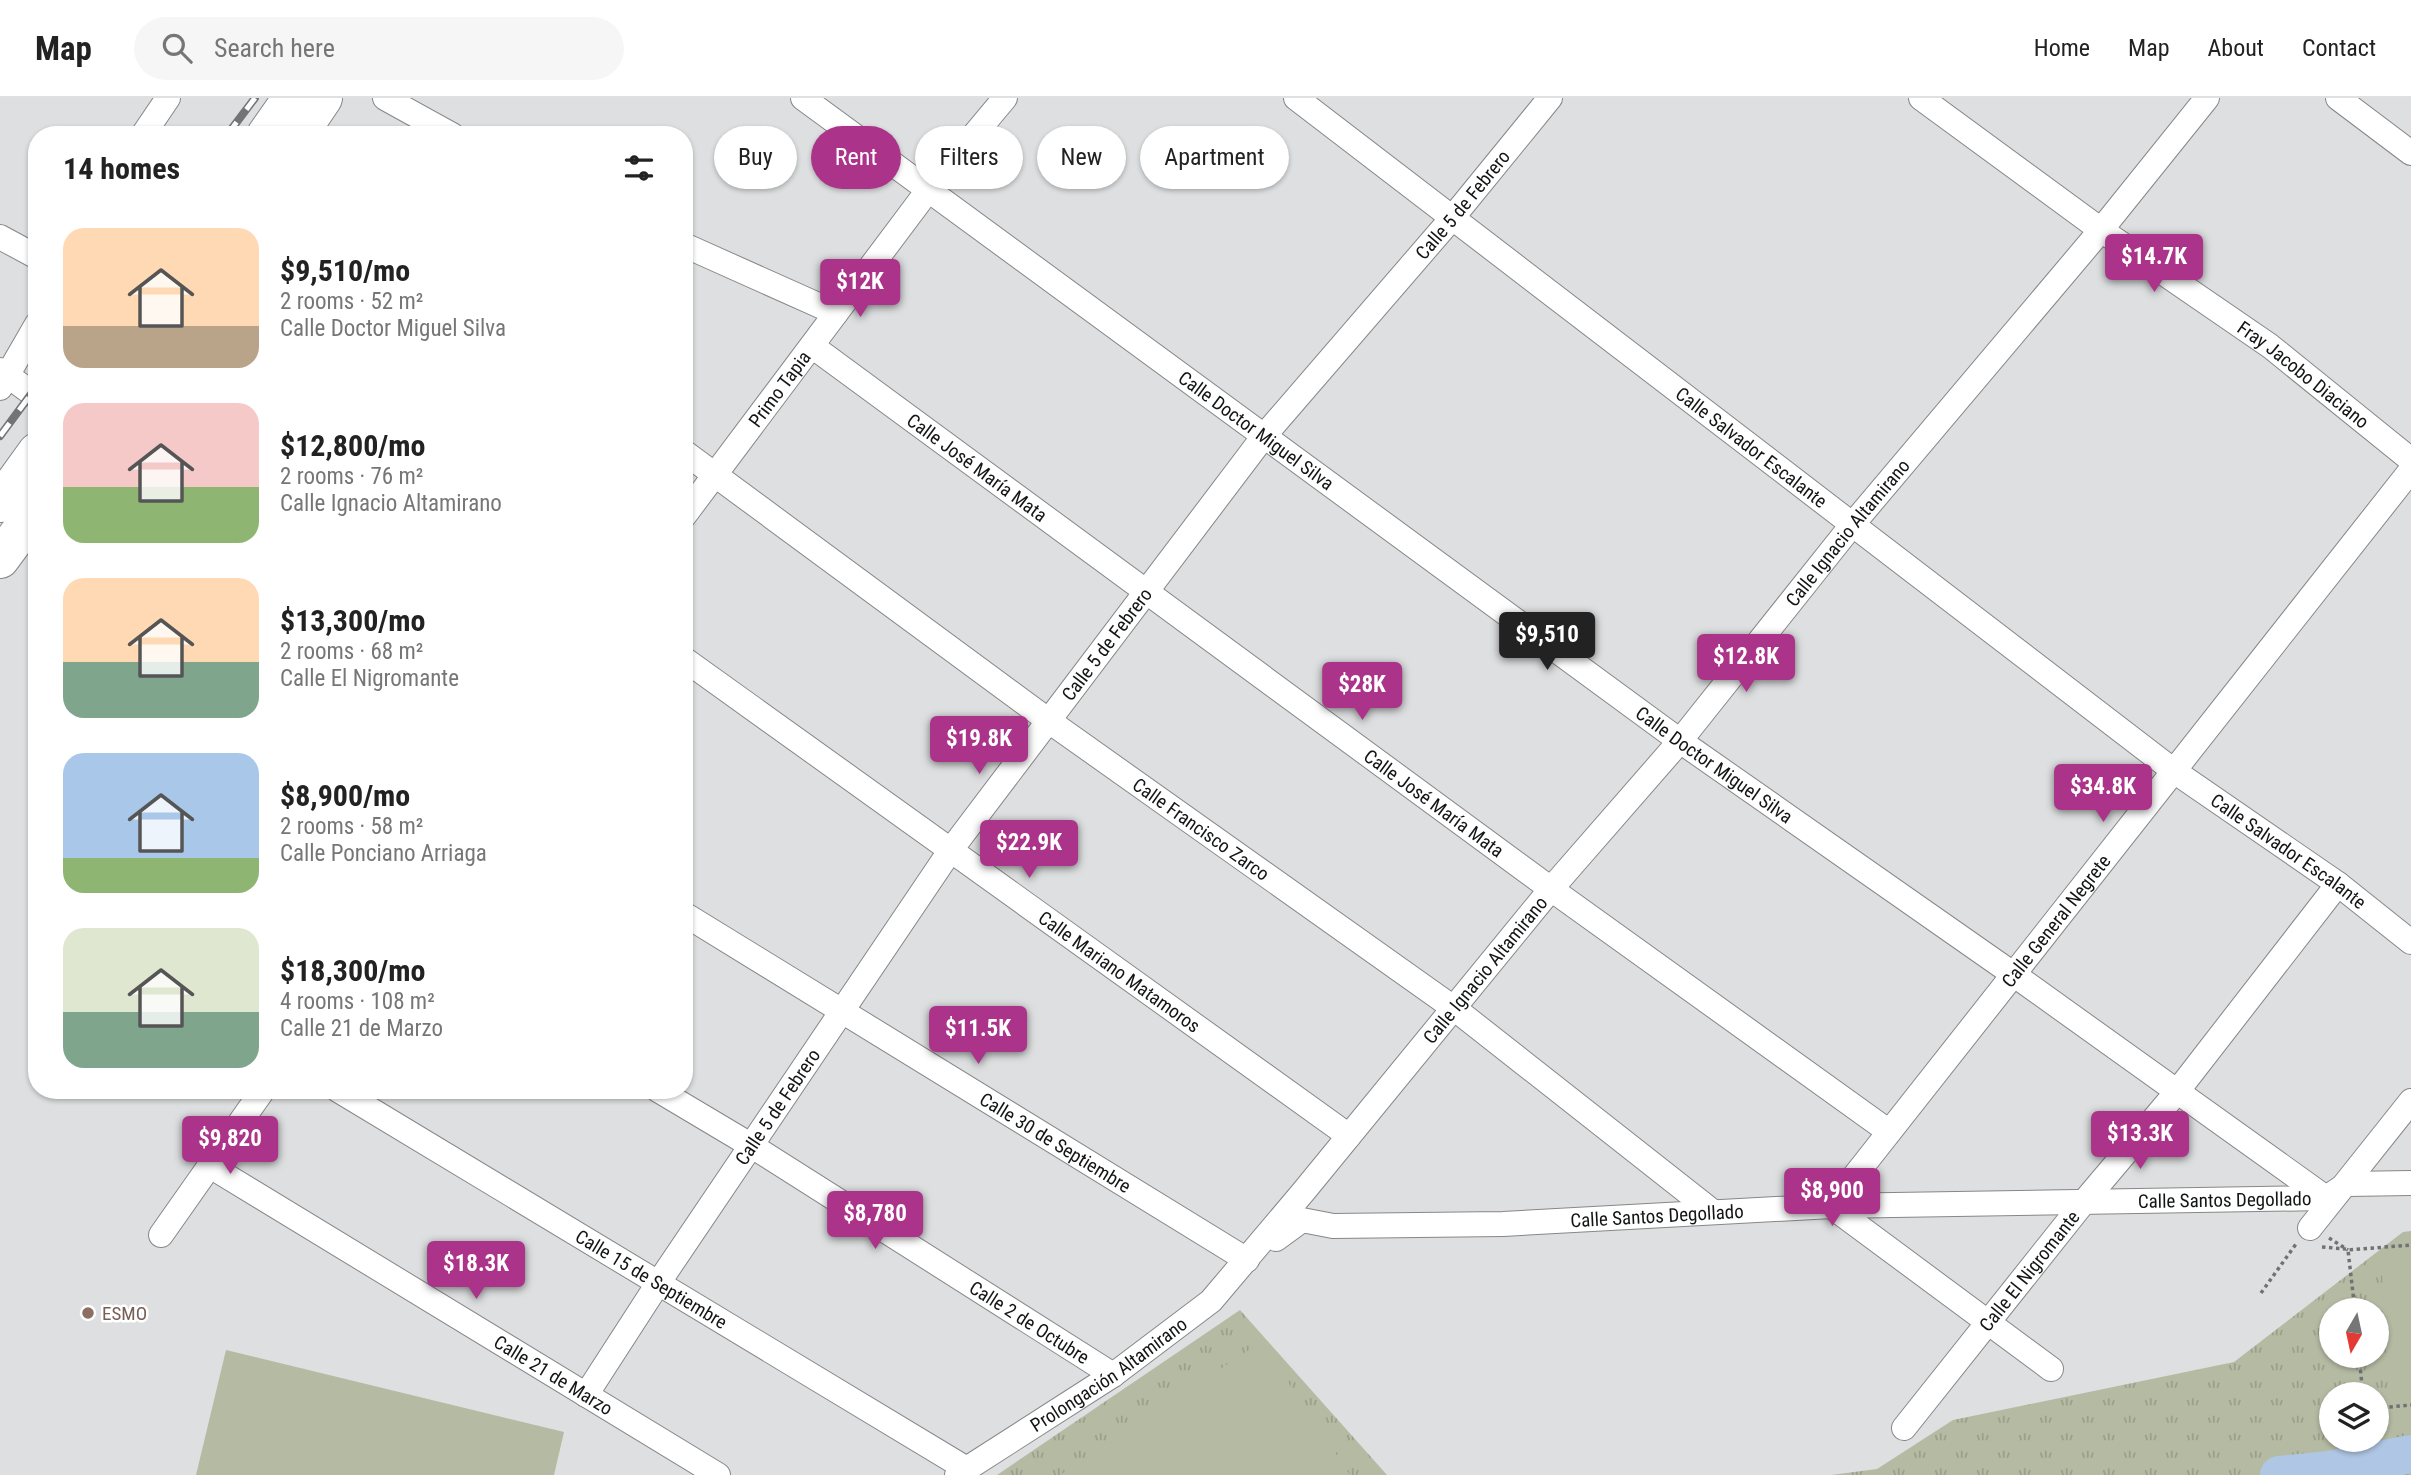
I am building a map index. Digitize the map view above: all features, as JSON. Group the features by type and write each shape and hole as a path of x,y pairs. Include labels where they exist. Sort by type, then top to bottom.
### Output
{"main road":[{"path":"272,126 292,98"},
{"path":"304,126 323,98"},
{"path":"0,503 28,464"},
{"path":"0,559 28,521"}],"street":[{"path":"149,126 168,98"},
{"path":"385,98 436,126"},
{"name":"Calle Doctor Miguel Silva","path":"803,98 915,179"},
{"name":"Primo Tapia","path":"982,126 1006,98"},
{"name":"Calle Salvador Escalante","path":"1296,98 2174,771 2338,884 2411,942"},
{"name":"Calle 5 de Febrero","path":"586,1395 659,1282 950,851 1264,436 1453,217 1550,98"},
{"name":"Fray Jacobo Diaciano","path":"1921,98 2101,230 2270,346 2411,460"},
{"name":"Calle Ignacio Altamirano","path":"1247,1260 1551,889 1680,741 1852,525 2101,230 2207,98"},
{"path":"2338,98 2411,153"},
{"name":"Calle Doctor Miguel Silva","path":"929,189 1680,741 2013,974 2326,1198"},
{"name":"Primo Tapia","path":"693,504 929,189"},
{"path":"1,239 28,252"},
{"path":"693,249 836,313"},
{"path":"28,338 3,378 28,392"},
{"name":"Calle José María Mata","path":"812,346 1551,889 1888,1131"},
{"name":"Calle Francisco Zarco","path":"693,458 1049,721 1455,1009 1713,1212"},
{"name":"Calle General Negrete","path":"1831,1206 2411,470"},
{"name":"Calle Mariano Matamoros","path":"693,665 1349,1136"},
{"name":"Calle El Nigromante","path":"1904,1428 2082,1203 2176,1093 2338,884"},
{"name":"Calle 30 de Septiembre","path":"693,919 843,1009 1247,1260"},
{"path":"161,1236 256,1099"},
{"name":"Calle 15 de Septiembre","path":"353,1099 659,1282 961,1472"},
{"name":"Calle 2 de Octubre","path":"673,1099 752,1146 1113,1375"},
{"path":"2310,1228 2411,1101"},
{"name":"Calle 21 de Marzo","path":"210,1166 718,1475"},
{"path":"2347,1184 2411,1182"},
{"name":"Calle Santos Degollado","path":"1302,1220 1333,1226 1503,1224 1831,1206 2326,1198 2347,1184"},
{"path":"1247,1260 1302,1220 1304,1191"},
{"path":"1831,1206 2052,1369"},
{"name":"Prolongación Altamirano","path":"961,1472 1113,1375 1211,1301 1247,1260"}],"path":[{"path":"2261,1293 2310,1228"},
{"path":"2354,1298 2348,1250 2411,1245"},
{"path":"2389,1406 2411,1405"}],"green space":[{"path":"2411,1231 2411,1475 1831,1475 1877,1469 1953,1420 2234,1362 2403,1232"},
{"path":"2411,1253 2411,1405 2389,1407 2389,1298 2383,1298 2381,1254"},
{"path":"1240,1310 1387,1475 997,1475"},
{"path":"1261,1342 1350,1475 1060,1475"},
{"path":"226,1350 564,1432 554,1475 196,1475"}],"waterway":[{"path":"2279,1475 2329,1470 2411,1454"}],"railway":[{"path":"234,126 255,98"},
{"path":"0,436 28,398"}],"place":[{"name":"ESMO","path":"88,1313"}]}
